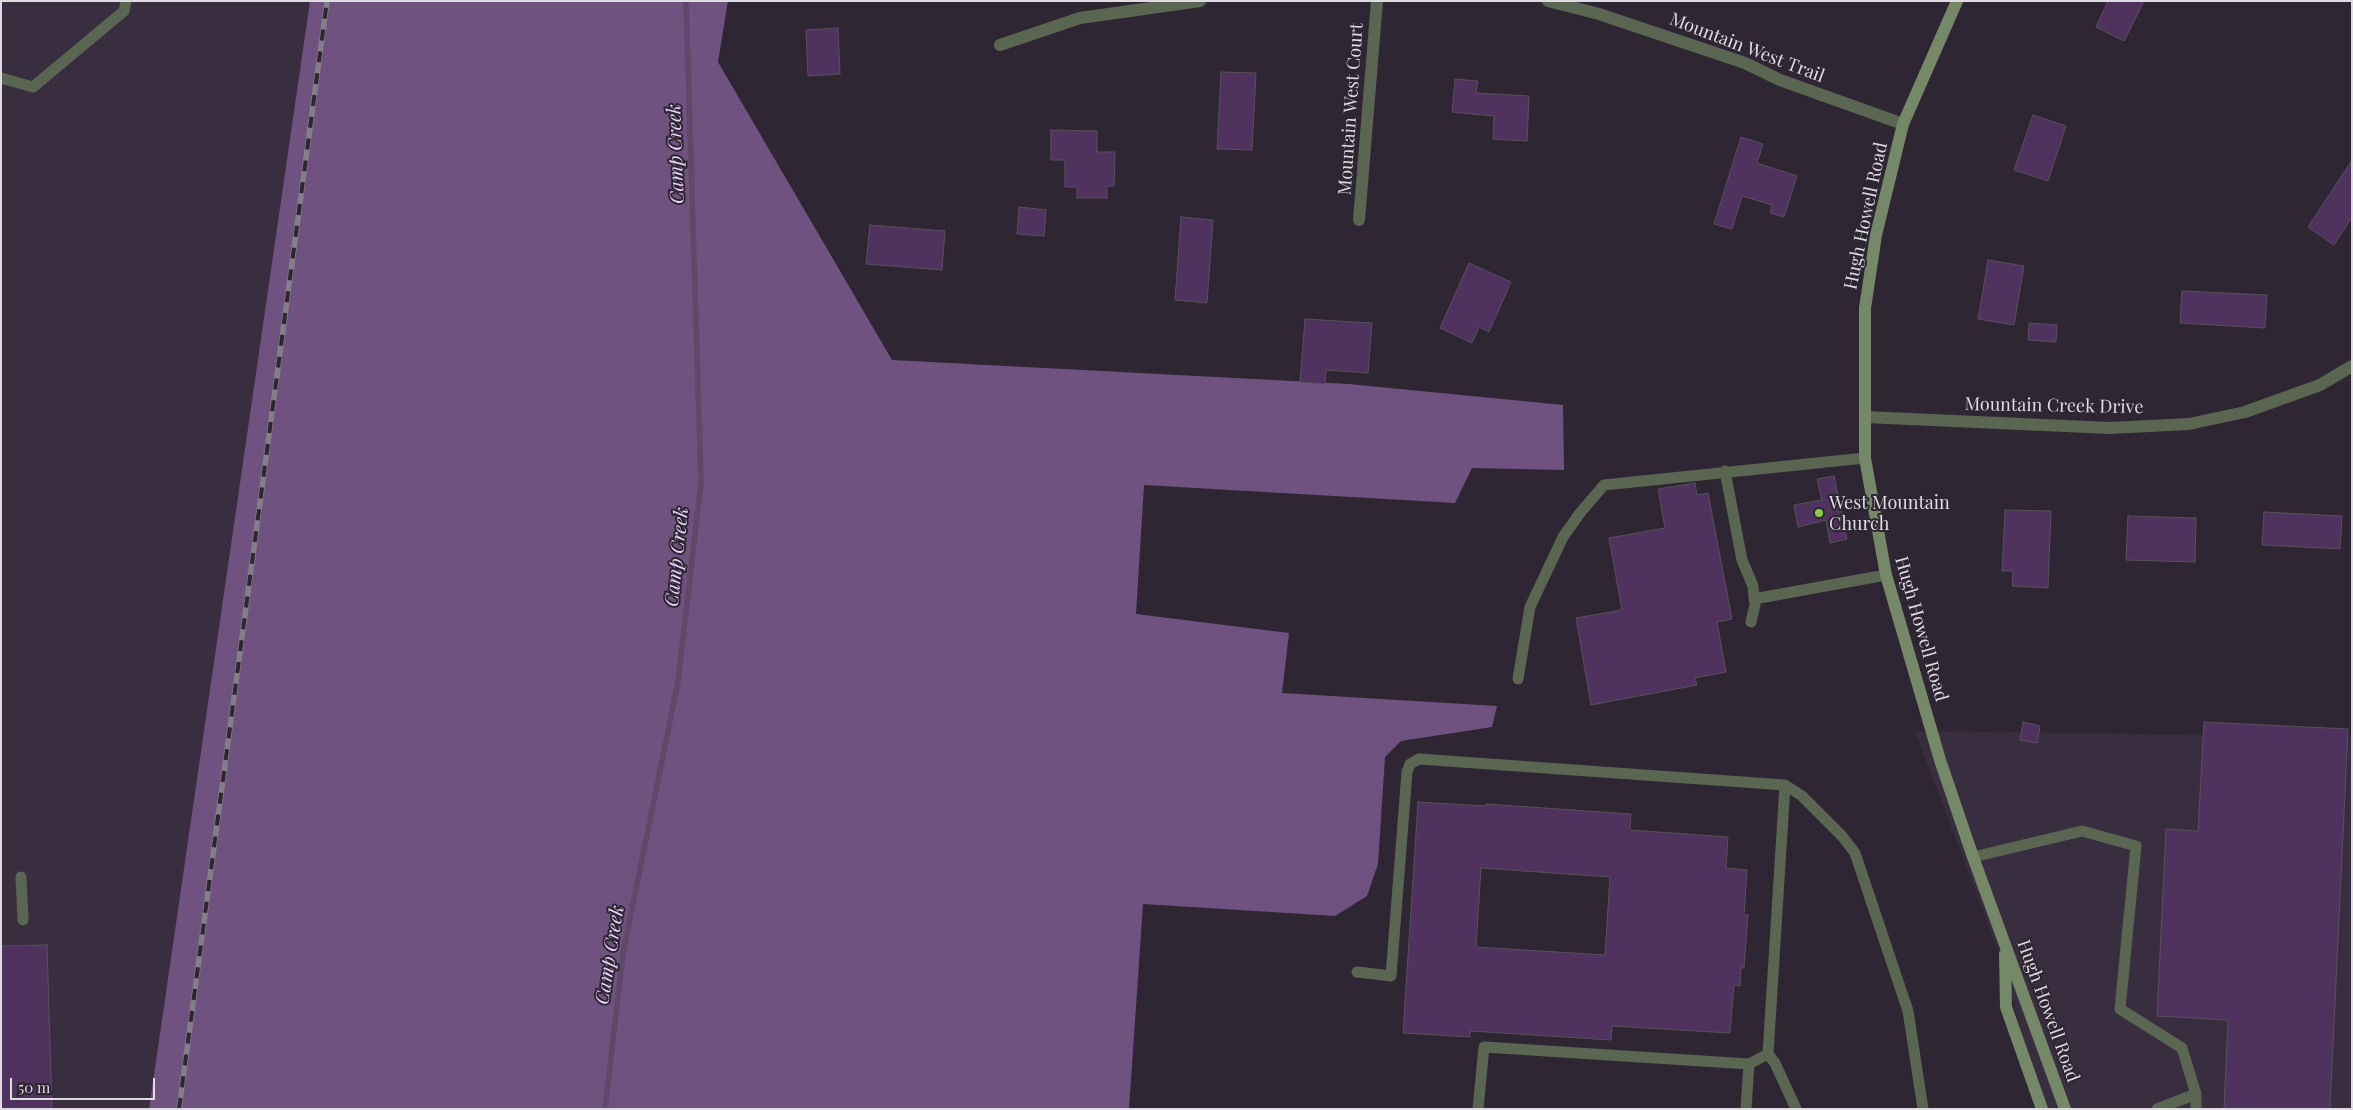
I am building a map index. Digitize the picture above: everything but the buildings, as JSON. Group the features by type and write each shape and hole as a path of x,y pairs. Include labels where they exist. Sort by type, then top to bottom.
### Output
{"main road":[{"name":"Hugh Howell Road","path":"1958,1 1903,124 1876,235 1865,308 1865,458 1886,575 1940,760 1973,857 2065,1109"},
{"path":"2005,944 2006,1007 2042,1109"}],"street":[{"path":"1000,45 1080,18 1200,1"},
{"name":"Mountain West Court","path":"1360,220 1376,1"},
{"name":"Mountain West Trail","path":"1548,1 1599,14 1745,63 1780,80 1903,124"},
{"name":"Mountain Creek Drive","path":"1865,417 2110,428 2189,424 2244,412 2295,394 2320,385 2352,366"}],"lane":[{"path":"1,78 33,87 124,11 126,1"},
{"path":"1518,679 1530,606 1563,537 1580,512 1604,485 1865,458"},
{"path":"1725,471 1742,560 1752,586 1755,605 1751,622"},
{"path":"1754,599 1886,575"},
{"path":"1356,972 1392,976 1407,772 1410,764 1419,759 1785,785 1802,796 1842,836 1855,853 1908,1011 1923,1109"},
{"path":"1785,785 1768,1054 1775,1064 1796,1109"},
{"path":"1973,857 2082,831 2136,846 2120,1009 2182,1048 2196,1094 2196,1109"},
{"path":"21,877 23,920"},
{"path":"1478,1109 1484,1047 1749,1064 1768,1054"},
{"path":"1746,1109 1749,1064"},
{"path":"2157,1109 2196,1094"}],"shaded area":[{"path":"1,1 310,1 149,1109 1,1109"},
{"path":"310,1 728,1 718,62 892,360 1349,384 1563,405 1564,470 1472,468 1455,503 1144,485 1136,614 1289,633 1282,693 1497,706 1492,727 1401,741 1385,757 1378,864 1367,896 1335,916 1143,904 1129,1109 149,1109"},
{"path":"1915,731 2352,737 2352,1109 2037,1109 2009,979"}],"waterway":[{"name":"Camp Creek","path":"605,1109 623,953 678,682 701,482 686,1"}],"railway":[{"path":"179,1109 327,1"}],"place":[{"name":"West Mountain Church","path":"1819,513"}]}
